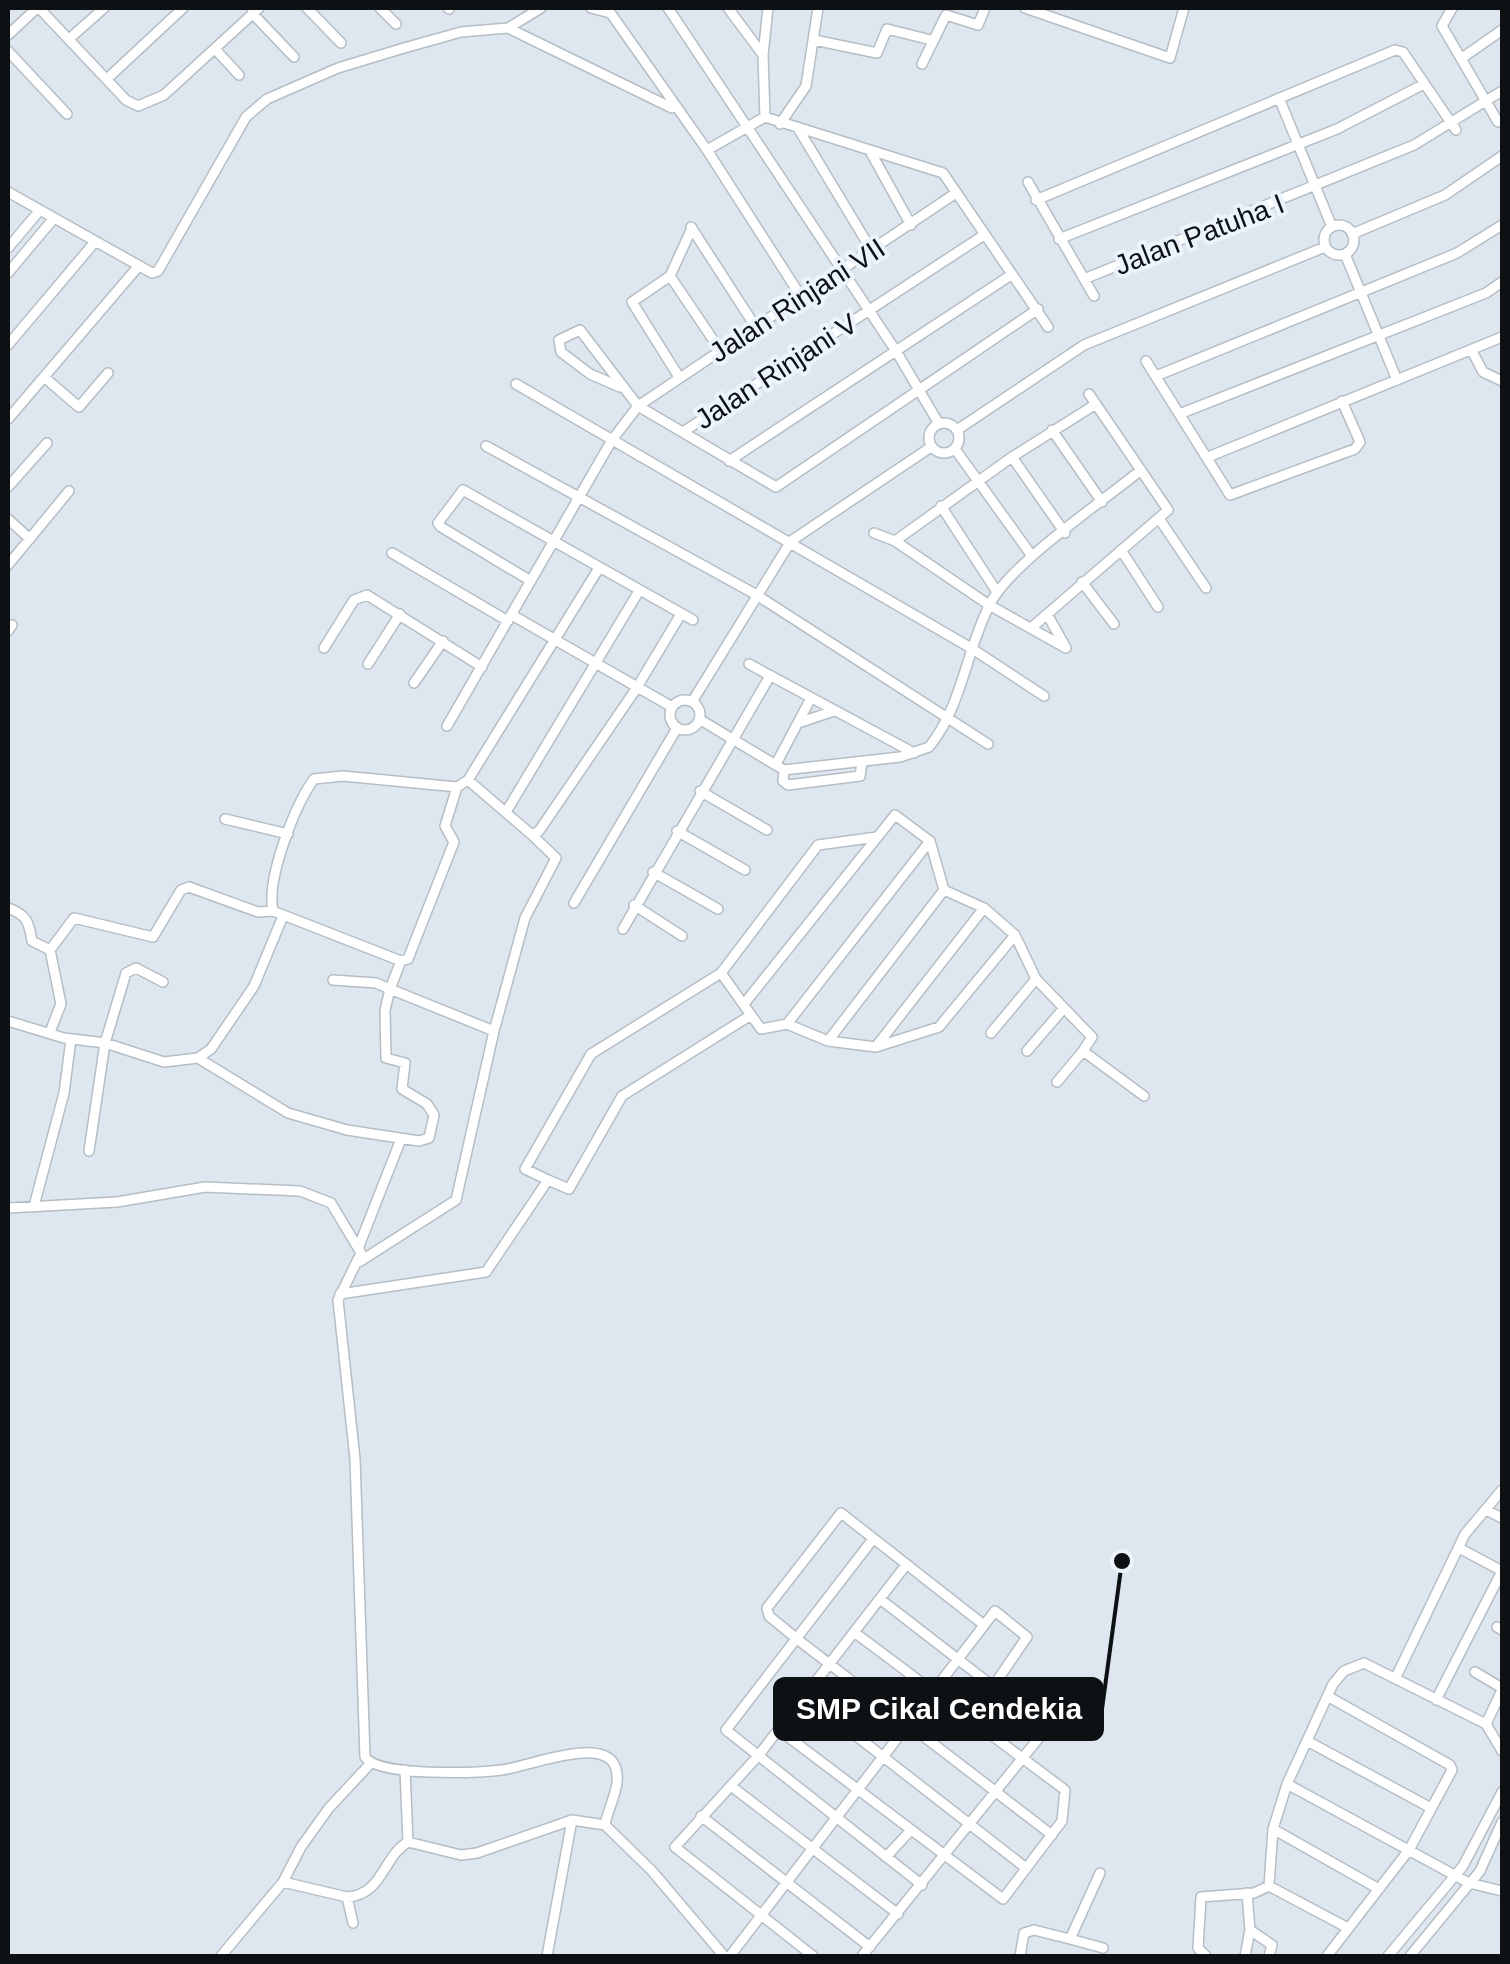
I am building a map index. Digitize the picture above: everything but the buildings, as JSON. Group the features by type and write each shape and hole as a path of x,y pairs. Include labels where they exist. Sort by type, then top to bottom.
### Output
{"street":[{"path":"8,35 38,8 109,77 126,100 146,106 164,95 256,10 294,56"},
{"path":"69,39 104,8"},
{"path":"109,77 183,8"},
{"path":"307,8 341,43"},
{"path":"380,8 396,24"},
{"path":"8,192 136,268 146,273 158,270 246,118 268,99 371,58 461,32 508,28 541,8"},
{"path":"592,8 609,10 707,150 800,295"},
{"path":"668,8 896,351 938,424 957,430"},
{"path":"728,8 763,55"},
{"path":"765,117 763,55 768,8"},
{"path":"780,124 806,86 818,8"},
{"path":"814,40 877,53 887,28 936,39 946,15 978,26 985,8"},
{"path":"1026,8 1170,58 1184,8"},
{"path":"1452,8 1442,26 1498,122"},
{"path":"508,28 675,109"},
{"path":"1462,58 1502,30"},
{"path":"922,64 931,40"},
{"path":"215,49 239,74"},
{"path":"1036,200 1395,50 1403,52 1453,127"},
{"path":"8,51 67,114"},
{"path":"1060,240 1298,145 1424,84"},
{"name":"Jalan Patuha I","path":"1084,279 1414,146 1453,127 1502,91"},
{"path":"1279,98 1332,227"},
{"path":"707,150 765,117"},
{"path":"765,117 943,174 1048,327"},
{"path":"799,130 872,250"},
{"path":"870,151 912,225"},
{"path":"1352,234 1445,195 1502,156"},
{"path":"1028,182 1094,296"},
{"name":"Jalan Rinjani VII","path":"447,726 612,440 638,406 956,193"},
{"path":"8,248 40,210"},
{"path":"8,273 54,218"},
{"path":"1156,376 1457,254 1502,225"},
{"path":"679,377 632,302 670,276 691,226 754,326"},
{"path":"1332,227 1347,228 1352,234 1354,242 1345,254 1330,253 1325,246 1326,232 1332,227"},
{"name":"Jalan Rinjani V","path":"683,432 984,235"},
{"path":"8,345 94,243"},
{"path":"957,430 1084,345 1325,246"},
{"path":"1345,254 1396,380"},
{"path":"8,419 136,268"},
{"path":"729,460 1011,275"},
{"path":"670,276 720,350"},
{"path":"1182,413 1486,292 1502,282"},
{"path":"620,387 590,374 562,352 560,340 574,330 584,333 620,387 638,406 776,487 1038,309"},
{"path":"1208,457 1502,337"},
{"path":"1472,350 1483,372 1502,381"},
{"path":"1146,361 1182,413 1227,492 1235,496 1355,449 1360,442 1342,402"},
{"path":"44,377 79,407 108,373"},
{"path":"516,384 790,541 1044,696"},
{"path":"1031,628 1168,510 1089,394"},
{"path":"895,541 1012,456 1096,404"},
{"path":"931,447 930,432 938,424"},
{"path":"957,430 956,448 981,478 1032,556"},
{"path":"1052,430 1102,502"},
{"path":"8,487 47,443"},
{"path":"486,446 755,594 988,744"},
{"path":"931,447 945,454 956,448"},
{"path":"692,702 790,541 931,447"},
{"path":"1012,456 1066,533"},
{"path":"692,702 699,719 779,767 862,763 916,754 929,747 947,719 971,648 997,592 1032,556 1066,533 1140,470"},
{"path":"531,581 441,527 442,517 465,488 639,592 694,620"},
{"path":"8,565 70,491"},
{"path":"942,506 997,592"},
{"path":"8,519 30,538"},
{"path":"1160,520 1206,588"},
{"path":"874,533 895,541 989,605 1066,648 1047,614"},
{"path":"1121,550 1158,606"},
{"path":"392,553 672,707"},
{"path":"8,1021 70,1039 105,1043 164,1062 198,1058 211,1050 254,986 278,913 275,875 288,834 314,779 343,776 456,787 468,780 599,568"},
{"path":"1082,582 1114,624"},
{"path":"506,812 639,592"},
{"path":"324,648 358,595 400,614 482,667"},
{"path":"368,664 400,614"},
{"path":"532,835 546,825 636,690 680,614"},
{"path":"414,683 443,641"},
{"path":"749,664 916,754"},
{"path":"622,929 770,676"},
{"path":"779,767 811,698"},
{"path":"692,702 678,702 672,707 671,722 677,728 692,728 699,719"},
{"path":"798,723 834,712"},
{"path":"574,903 677,728"},
{"path":"468,780 556,858 524,918 456,1200 360,1262 340,1294 354,1459 365,1757 370,1764 405,1770 499,1770 576,1753 603,1755 614,1765 618,1780 605,1825"},
{"path":"198,1058 288,1113 347,1130 401,1139 429,1138 434,1115 427,1104 402,1088 405,1064 386,1058 383,1044 390,989 401,962 413,951 454,842 445,826 456,787"},
{"path":"700,791 768,830"},
{"path":"744,1004 894,815 930,840 944,890"},
{"path":"225,819 288,834"},
{"path":"677,831 745,870"},
{"path":"751,1015 622,1096 569,1189 525,1169 591,1054 721,972 818,845 877,837"},
{"path":"787,1024 930,840"},
{"path":"653,872 718,909"},
{"path":"50,1032 61,1004 50,950 74,918 153,937 184,888 258,912 278,913 401,962"},
{"path":"944,890 984,908 1015,935 1036,979 1092,1037 1057,1082"},
{"path":"828,1041 944,890"},
{"path":"634,905 669,934 682,936"},
{"path":"8,908 31,923 32,941 50,950"},
{"path":"876,1046 984,908"},
{"path":"721,972 761,1029 787,1024 828,1041 876,1046 939,1028 1015,935"},
{"path":"89,1151 105,1043 130,969 163,982"},
{"path":"991,1033 1036,979"},
{"path":"333,980 376,983 494,1030"},
{"path":"1028,1051 1064,1008"},
{"path":"34,1206 64,1093 70,1039"},
{"path":"1083,1051 1144,1096"},
{"path":"360,1262 359,1246 401,1139"},
{"path":"340,1294 486,1272 548,1180"},
{"path":"8,1208 117,1202 205,1186 300,1191 331,1203 359,1246"},
{"path":"1396,1676 1459,1548 1502,1490"},
{"path":"1486,1510 1502,1518"},
{"path":"984,1624 838,1514 767,1608 770,1616 797,1639 1052,1835"},
{"path":"873,1540 726,1730 922,1885"},
{"path":"1436,1700 1502,1571 1459,1548"},
{"path":"813,1956 675,1850 701,1816 758,1756 906,1565"},
{"path":"862,1956 1046,1724 880,1600"},
{"path":"408,1842 462,1855 477,1854 572,1820 605,1825 727,1956 984,1624 999,1612 1027,1635 994,1685"},
{"path":"779,1730 1001,1900 1052,1835 1065,1816 1066,1790 854,1632"},
{"path":"1269,1886 1273,1829 1287,1784 1333,1684 1354,1666 1364,1663 1396,1676 1486,1724 1502,1750"},
{"path":"1475,1672 1502,1689 1486,1724"},
{"path":"805,1696 1026,1868"},
{"path":"1327,1956 1408,1850 1450,1765 1329,1698"},
{"path":"1309,1742 1431,1808"},
{"path":"221,1956 283,1882 308,1836 370,1764"},
{"path":"405,1770 408,1842"},
{"path":"1287,1784 1469,1883 1502,1890"},
{"path":"731,1786 898,1914"},
{"path":"1392,1955 1458,1874 1502,1792"},
{"path":"701,1816 870,1947"},
{"path":"547,1956 572,1820"},
{"path":"1410,1956 1480,1871 1502,1822"},
{"path":"1273,1829 1379,1889"},
{"path":"886,1857 910,1830"},
{"path":"283,1882 347,1897 373,1886 387,1871 396,1851 408,1842"},
{"path":"1070,1939 1100,1873"},
{"path":"1206,1956 1198,1948 1201,1897 1247,1893 1269,1886 1348,1928"},
{"path":"1244,1956 1250,1930 1247,1893"},
{"path":"347,1897 353,1923"},
{"path":"1020,1956 1024,1933 1034,1930 1103,1948"},
{"path":"1250,1930 1268,1939 1272,1945 1269,1956"}],"place":[{"name":"SMP Cikal Cendekia","path":"1122,1561"}]}
